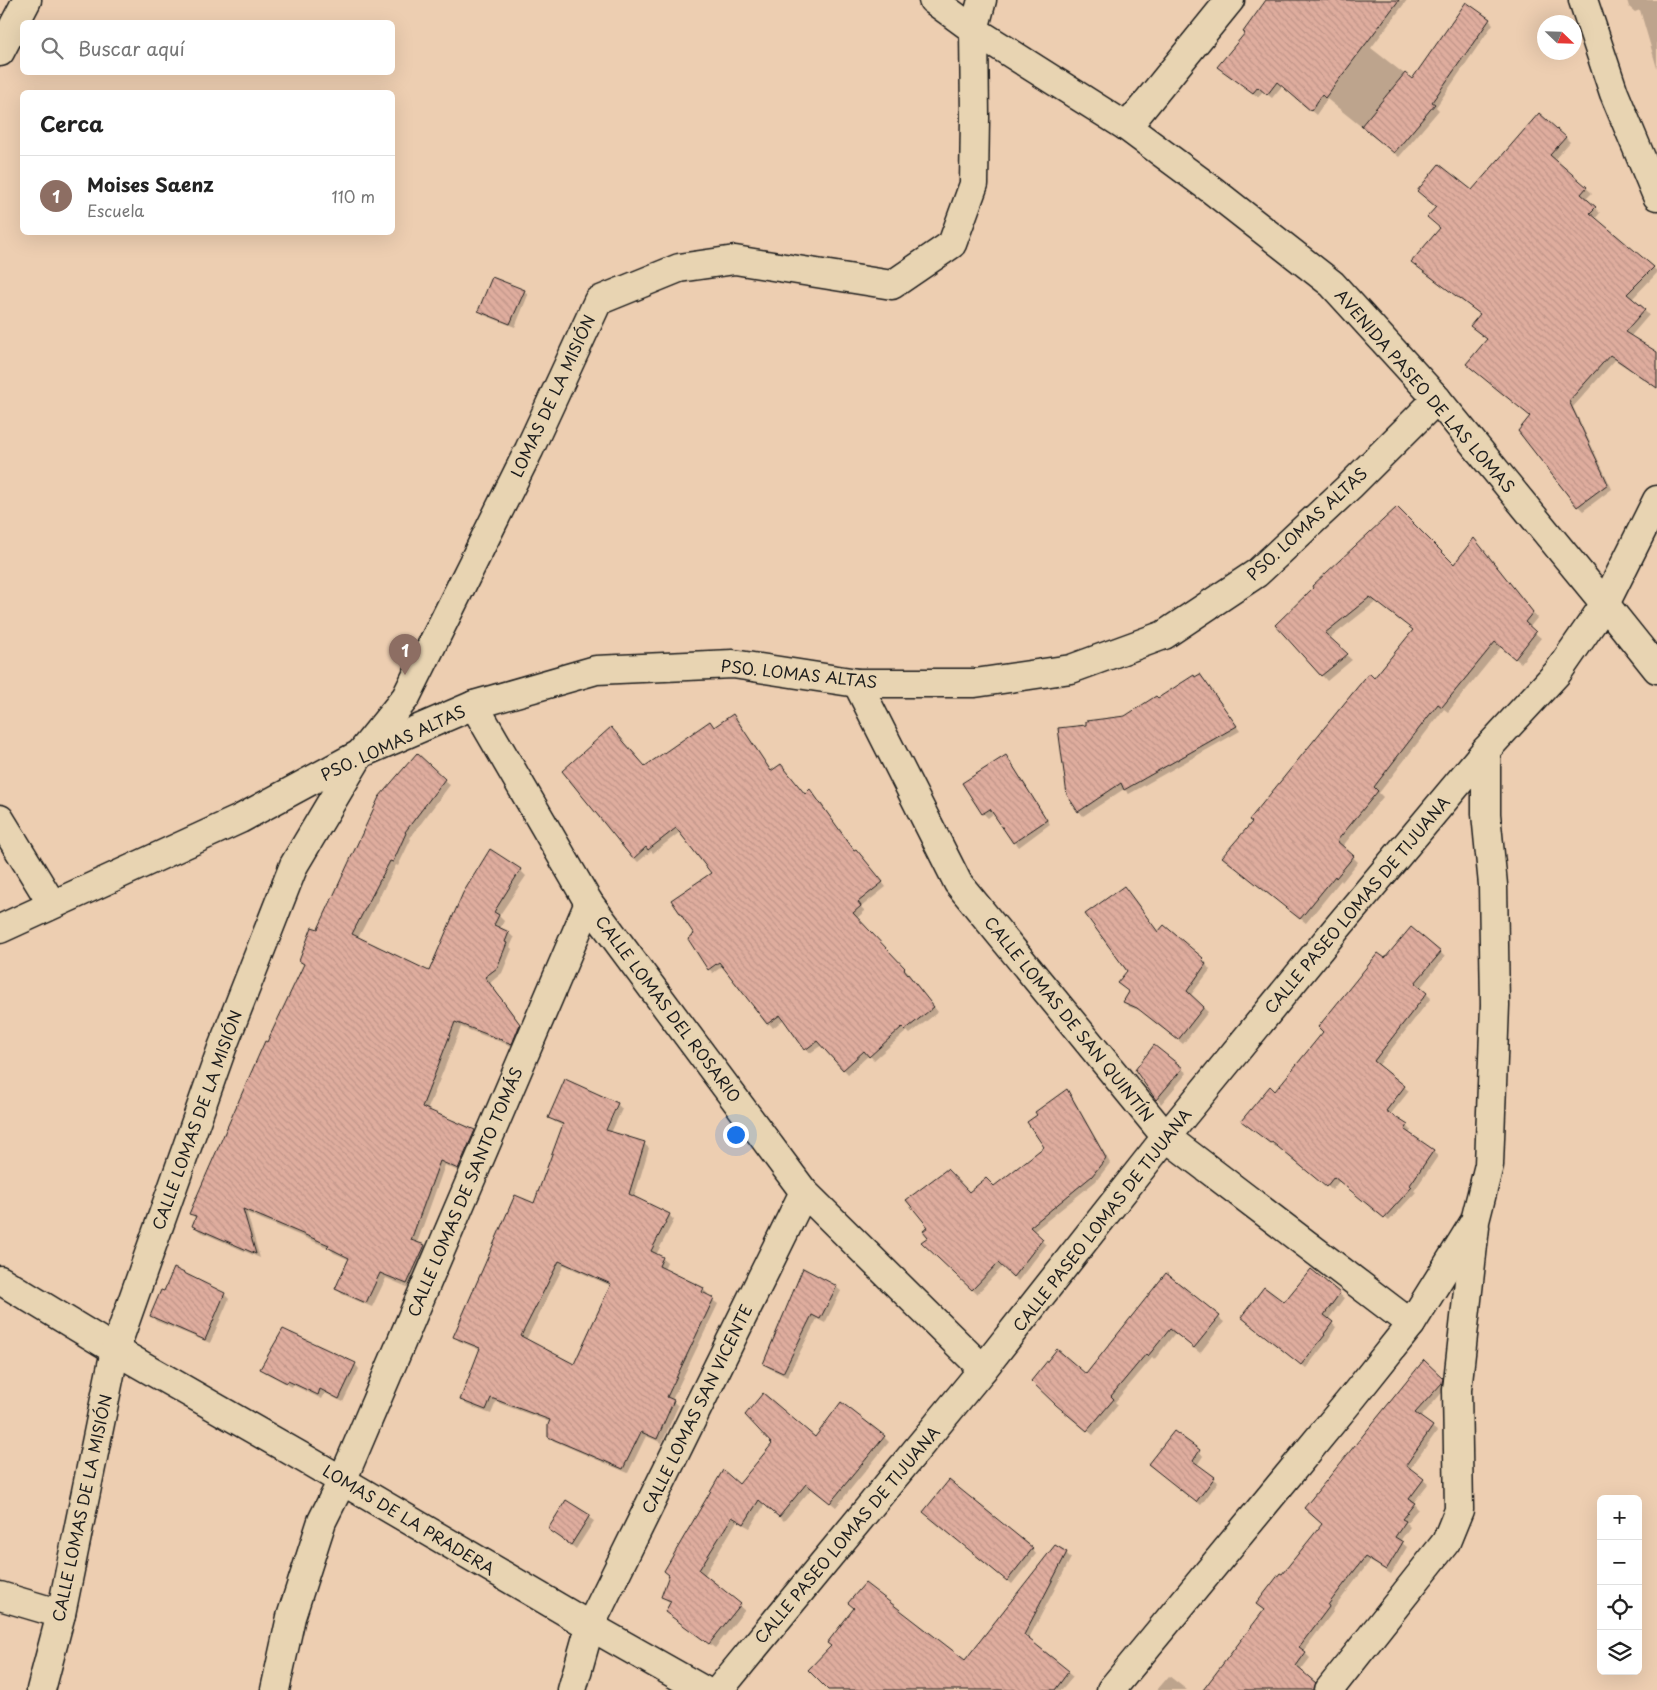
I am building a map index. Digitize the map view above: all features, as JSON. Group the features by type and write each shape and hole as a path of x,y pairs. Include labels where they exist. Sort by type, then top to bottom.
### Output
{"street":[{"path":"0,52 27,0"},
{"name":"AVENIDA PASEO DE LAS LOMAS","path":"933,0 974,30 1127,127 1212,190 1332,284 1437,399 1657,670"},
{"name":"LOMAS DE LA MISIÓN","path":"458,592 530,450 598,301 679,268 734,260 892,285 952,244 974,184 974,30 982,0"},
{"path":"1127,127 1230,0"},
{"path":"1583,0 1614,93 1657,196"},
{"name":"PSO. LOMAS ALTAS","path":"0,929 240,819 360,754 474,706 596,670 733,664 857,683 975,683 1071,669 1164,635 1257,573 1350,486 1437,399"},
{"path":"1605,604 1657,500"},
{"name":"CALLE LOMAS DE LA MISIÓN","path":"41,1690 61,1614 115,1350 222,1048 294,865 360,754 406,697 458,592"},
{"name":"CALLE PASEO LOMAS DE TIJUANA","path":"719,1690 983,1369 1166,1137 1486,750 1558,672 1605,604"},
{"name":"CALLE LOMAS DE SAN QUINTÍN","path":"857,683 958,883 1166,1137 1411,1324"},
{"name":"CALLE LOMAS DEL ROSARIO","path":"474,706 589,903 804,1192 983,1369"},
{"path":"1329,1690 1446,1542 1459,1510 1456,1390 1476,1221 1489,1165 1495,1006 1493,885 1486,814 1486,750"},
{"path":"0,820 52,904"},
{"name":"CALLE LOMAS DE SANTO TOMÁS","path":"275,1690 294,1608 322,1521 342,1481 589,903"},
{"name":"CALLE LOMAS SAN VICENTE","path":"572,1690 590,1626 804,1192"},
{"path":"1111,1690 1411,1324 1476,1221"},
{"name":"LOMAS DE LA PRADERA","path":"0,1280 115,1350 702,1690"},
{"path":"0,1596 61,1614"}],"building":[{"path":"1266,0 1399,0 1325,98 1322,95 1311,111 1277,82 1267,95 1258,87 1253,93 1217,67 1245,33 1243,32"},
{"path":"1466,2 1490,19 1432,102 1435,104 1394,153 1361,126 1405,73 1412,79"},
{"path":"1539,113 1566,137 1550,155 1587,187 1581,194 1596,207 1590,213 1654,267 1627,294 1645,309 1625,332 1657,352 1657,388 1610,355 1569,401 1608,484 1577,507 1518,431 1530,416 1466,364 1487,339 1470,326 1480,314 1411,262 1440,228 1427,217 1436,207 1417,191 1439,164 1472,190"},
{"path":"492,277 525,290 510,324 478,311"},
{"path":"1397,507 1454,564 1474,538 1533,612 1525,622 1536,632 1515,659 1495,642 1442,707 1438,704 1374,787 1378,791 1337,841 1354,856 1300,919 1222,857 1252,822 1249,820 1369,673 1374,678 1413,630 1370,597 1325,633 1348,654 1321,676 1275,625 1313,588 1312,586"},
{"path":"1200,674 1237,726 1124,790 1121,783 1078,812 1067,795 1058,728 1086,725 1086,721 1125,716 1156,696 1158,698 1194,675 1195,677"},
{"path":"733,714 771,771 781,764 805,794 810,789 854,850 856,849 883,882 858,902 861,906 853,913 905,968 934,1007 905,1030 902,1027 869,1057 864,1051 843,1070 817,1041 805,1050 780,1015 767,1024 719,962 708,970 688,939 694,934 671,900 711,873 676,828 648,850 646,847 633,859 562,771 611,727 645,766 710,721 714,727"},
{"path":"417,753 445,779 405,832 393,862 390,861 352,934 429,971 463,893 490,849 521,869 494,912 499,915 494,925 509,932 505,942 507,943 497,968 485,977 520,1024 512,1044 455,1022 422,1107 475,1130 458,1169 440,1161 411,1240 425,1245 407,1284 380,1273 366,1303 335,1289 349,1258 327,1247 329,1245 243,1209 256,1254 192,1226 196,1216 189,1214 265,1041 267,1042 304,964 299,961 312,927 318,929 379,797"},
{"path":"1006,755 1047,820 1013,843 990,809 982,814 962,783"},
{"path":"1124,886 1158,932 1164,925 1203,958 1206,964 1187,991 1204,1007 1178,1040 1137,1008 1123,1002 1129,992 1117,983 1127,971 1085,914"},
{"path":"1411,927 1441,952 1415,983 1427,993 1374,1061 1405,1086 1386,1111 1408,1125 1405,1130 1434,1150 1410,1185 1412,1187 1384,1218 1334,1177 1326,1187 1272,1142 1270,1143 1241,1121 1270,1086 1275,1091 1323,1032 1318,1027 1378,953 1385,958"},
{"path":"1154,1045 1183,1068 1156,1100 1135,1070"},
{"path":"565,1079 618,1103 606,1130 645,1142 629,1194 670,1214 651,1251 663,1257 659,1266 704,1288 702,1292 714,1298 667,1397 674,1400 657,1439 641,1432 623,1469 548,1437 550,1420 491,1398 486,1410 460,1400 480,1348 453,1337 515,1195 534,1203 563,1124 548,1118","holes":["559,1261 611,1284 574,1364 521,1336"]},
{"path":"1067,1089 1106,1158 1092,1176 1030,1227 1043,1239 1013,1277 998,1263 972,1290 921,1242 928,1237 923,1231 928,1227 906,1200 947,1169 969,1192 986,1178 994,1186 1044,1147 1027,1122 1037,1115 1035,1112"},
{"path":"174,1268 225,1293 205,1340 150,1316 161,1290 164,1291"},
{"path":"803,1268 837,1286 820,1319 812,1315 783,1373 763,1364"},
{"path":"1311,1269 1340,1293 1324,1315 1333,1322 1301,1365 1241,1317 1264,1287 1284,1302"},
{"path":"1166,1273 1220,1316 1194,1348 1170,1329 1111,1396 1114,1399 1087,1431 1031,1381 1057,1349 1086,1374"},
{"path":"283,1329 356,1363 339,1399 320,1389 318,1395 288,1381 287,1383 260,1369"},
{"path":"1424,1360 1443,1378 1442,1383 1415,1413 1433,1426 1406,1465 1424,1479 1409,1499 1415,1503 1402,1519 1406,1521 1395,1537 1403,1542 1386,1570 1365,1557 1299,1647 1306,1652 1296,1666 1316,1683 1314,1690 1203,1690 1264,1610 1256,1604 1322,1524 1304,1508"},
{"path":"763,1393 815,1437 841,1402 885,1436 830,1503 806,1484 779,1517 759,1500 744,1524 732,1517 699,1570 741,1604 709,1644 665,1612 671,1601 661,1597 669,1575 664,1571 723,1470 739,1484 772,1444 745,1415"},
{"path":"1174,1431 1200,1450 1193,1461 1215,1477 1196,1502 1148,1464"},
{"path":"949,1480 1033,1548 1007,1581 923,1512"},
{"path":"566,1500 590,1515 571,1545 548,1529"},
{"path":"1055,1545 1067,1552 1024,1635 1069,1671 1055,1690 828,1690 808,1670 831,1646 827,1643 854,1608 848,1603 865,1583 965,1660"}],"place":[{"name":"Moises Saenz","path":"405,675"}]}
